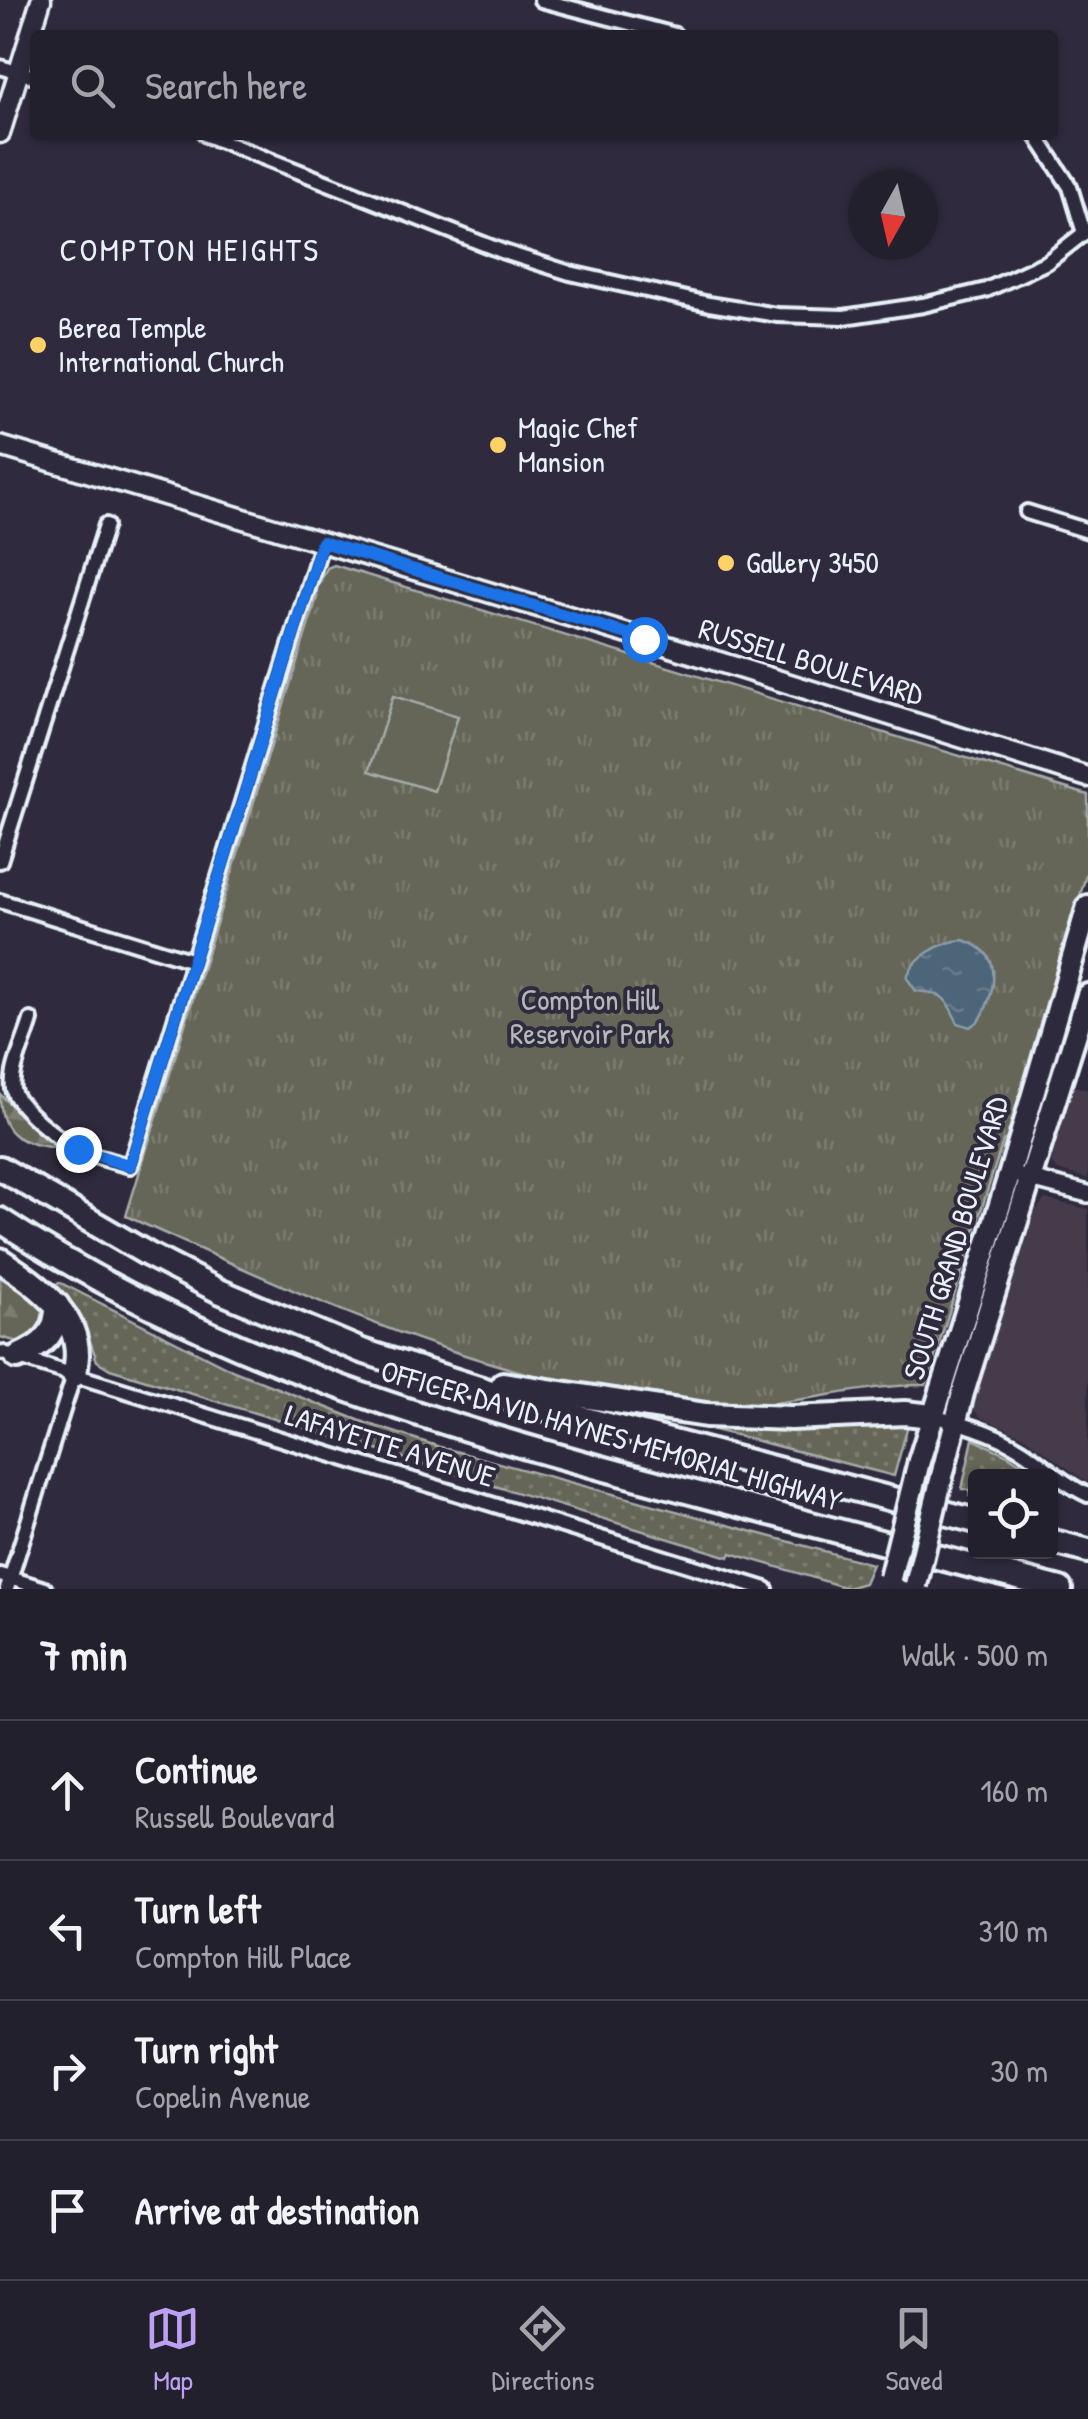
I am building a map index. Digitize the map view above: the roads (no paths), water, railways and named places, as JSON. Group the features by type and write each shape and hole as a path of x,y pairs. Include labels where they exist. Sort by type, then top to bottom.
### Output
{"highway":[{"name":"OFFICER DAVID HAYNES MEMORIAL HIGHWAY","path":"0,1168 81,1218 219,1290 344,1344 436,1377 968,1519"},
{"name":"OFFICER DAVID HAYNES MEMORIAL HIGHWAY","path":"0,1220 72,1264 210,1334 353,1394 502,1442 1060,1589"},
{"path":"0,1260 57,1305 75,1342 78,1357 74,1374"},
{"path":"8,1354 36,1348 50,1336 57,1305"},
{"path":"436,1377 706,1415 932,1416"},
{"path":"1058,1543 1088,1551"}],"main road":[{"path":"35,30 41,0"},
{"path":"0,133 27,74"},
{"name":"RUSSELL BOULEVARD","path":"0,446 1088,777"},
{"name":"SOUTH GRAND BOULEVARD","path":"889,1584 932,1416 1010,1172 1088,906"},
{"name":"SOUTH GRAND BOULEVARD","path":"916,1587 956,1422 1088,991"}],"street":[{"path":"541,0 656,30"},
{"path":"0,67 27,74"},
{"path":"219,140 504,252 636,289 777,315 844,317 923,306 986,290 1047,262 1086,234 1070,187 1039,140"},
{"path":"1028,512 1088,531"},
{"path":"0,861 106,525"},
{"path":"32,1020 14,1080 14,1095 20,1104 61,1140 130,1166 322,542"},
{"path":"0,901 193,961"},
{"path":"1066,982 1088,991"},
{"path":"1010,1172 1088,1194"},
{"name":"LAFAYETTE AVENUE","path":"8,1354 766,1589"},
{"path":"45,1589 5,1581 74,1374"},
{"path":"932,1416 1013,1444 1088,1495"}],"water":[{"path":"963,940 982,949 993,971 986,1009 970,1027 958,1023 943,998 916,991 907,978 915,963 929,952"}],"place":[{"name":"Berea Temple International Church","path":"38,345"},
{"name":"Magic Chef Mansion","path":"498,445"},
{"name":"Gallery 3450","path":"726,563"}],"district":[{"name":"COMPTON HEIGHTS","path":"190,250"}],"park label":[{"name":"Compton Hill Reservoir Park","path":"590,1017"}]}
